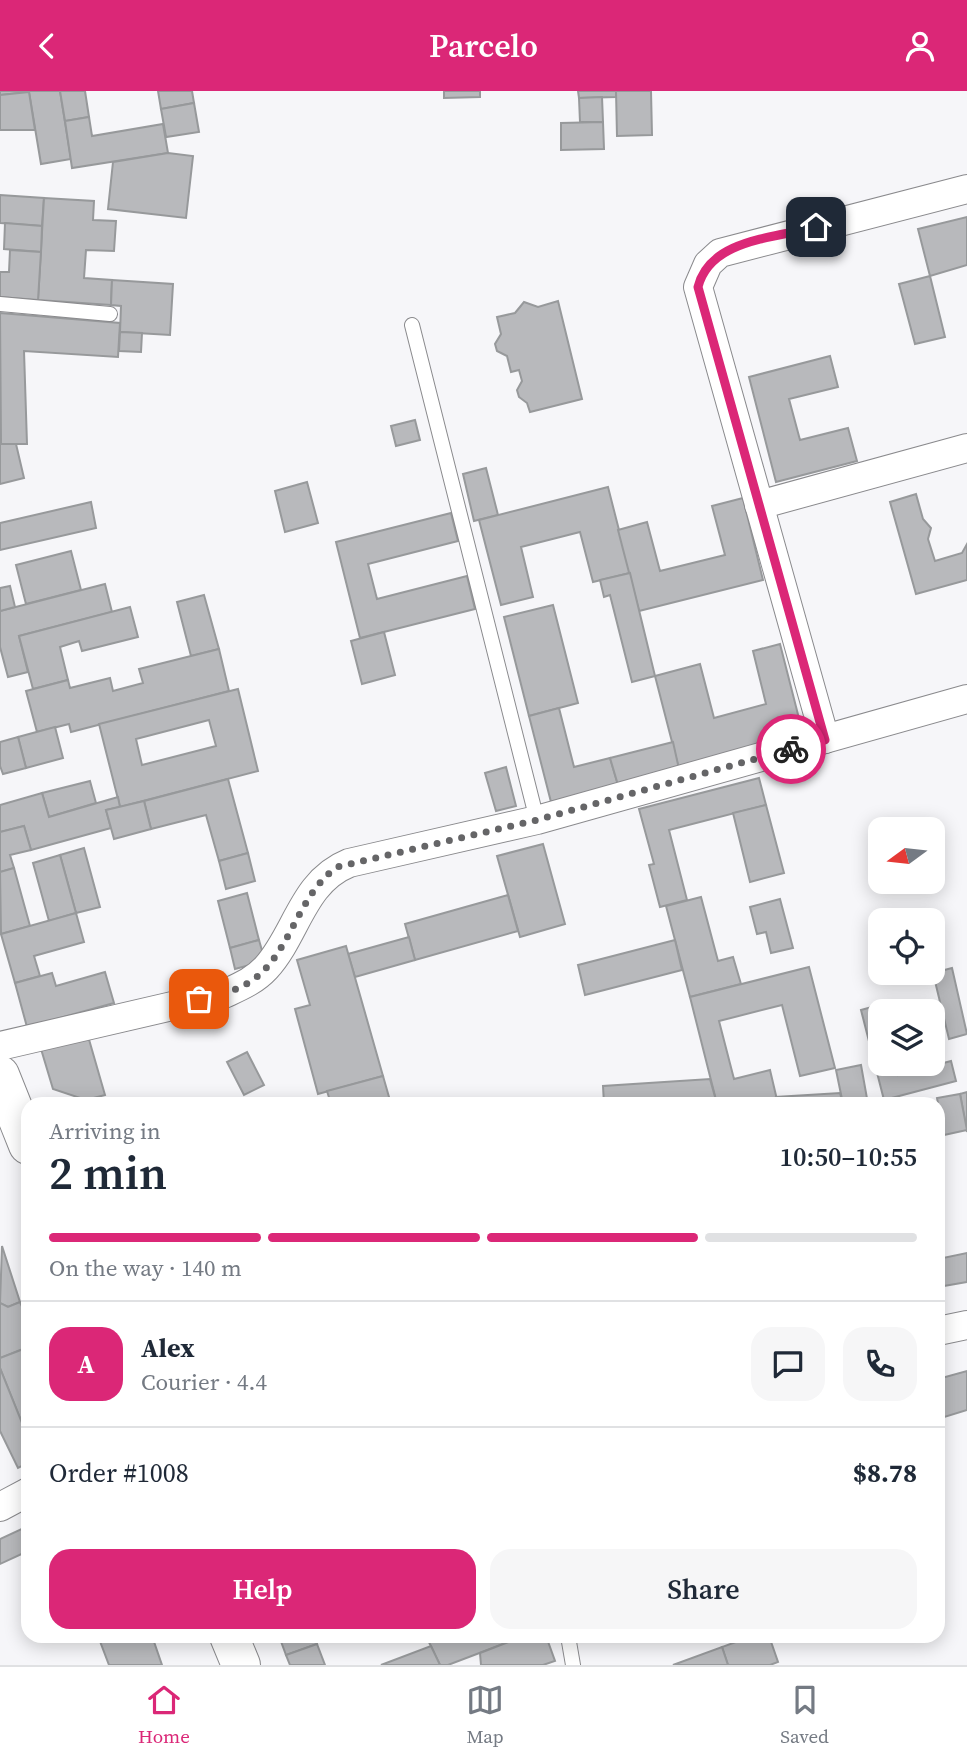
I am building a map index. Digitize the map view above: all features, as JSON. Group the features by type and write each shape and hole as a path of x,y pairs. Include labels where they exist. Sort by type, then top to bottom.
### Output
{"main road":[{"path":"0,1076 21,1128"},
{"path":"232,1643 241,1665"}],"street":[{"path":"825,740 698,287 708,264 720,253 967,189"},
{"path":"759,505 967,448"},
{"path":"0,1046 224,994 242,986 267,967 312,891 337,867 537,820 967,699"},
{"path":"945,1330 967,1325"},
{"path":"0,1507 21,1496"}],"lane":[{"path":"0,305 110,314"},
{"path":"412,325 537,820"},
{"path":"569,1643 573,1665"}],"building":[{"path":"0,91 60,91 71,159 41,164 29,92 0,95"},
{"path":"60,91 85,91 89,117 65,121"},
{"path":"158,91 192,91 194,103 161,109"},
{"path":"444,91 480,91 480,97 444,98"},
{"path":"578,91 616,91 616,97 579,98"},
{"path":"616,91 651,91 652,135 617,136"},
{"path":"29,92 35,130 0,130 0,95"},
{"path":"602,97 603,122 580,122 579,98"},
{"path":"194,103 199,132 166,137 161,109"},
{"path":"89,117 92,136 163,124 168,153 72,168 65,121"},
{"path":"603,122 604,149 561,150 561,123"},
{"path":"168,153 193,156 186,218 108,209 113,162"},
{"path":"0,195 44,198 42,226 0,223"},
{"path":"44,198 94,201 93,220 116,221 114,251 86,250 84,278 112,280 111,305 38,300"},
{"path":"967,217 967,265 930,276 918,229"},
{"path":"5,223 42,226 41,252 4,249"},
{"path":"10,250 41,252 38,300 0,297 0,272 9,272"},
{"path":"930,276 945,337 915,344 899,284"},
{"path":"112,280 173,284 170,335 120,332 121,306 111,305"},
{"path":"558,301 582,399 530,412 517,390 522,381 519,370 511,372 507,356 497,351 495,344 501,334 497,317 515,313 524,302 538,307"},
{"path":"0,313 120,323 118,357 24,351 27,444 1,444"},
{"path":"120,332 142,333 141,352 119,351"},
{"path":"830,356 838,387 789,399 800,440 848,428 857,461 776,482 749,377"},
{"path":"415,420 420,440 396,446 391,426"},
{"path":"0,444 16,444 24,478 0,484"},
{"path":"486,468 498,515 474,521 463,474"},
{"path":"307,482 318,523 285,532 275,491"},
{"path":"608,487 630,573 593,582 580,532 521,547 533,597 501,605 479,520"},
{"path":"916,494 923,519 931,528 928,539 935,561 962,553 967,544 967,580 916,594 890,502"},
{"path":"743,498 763,580 639,611 618,530 647,522 660,571 725,555 712,506"},
{"path":"91,502 96,528 0,550 0,523"},
{"path":"451,513 458,541 368,564 377,599 467,576 475,609 360,638 336,542"},
{"path":"71,551 81,590 26,604 16,565"},
{"path":"630,573 655,676 632,682 610,595 604,597 600,580"},
{"path":"105,584 112,612 19,636 28,672 8,677 0,647 0,611"},
{"path":"10,586 15,607 0,611 0,588"},
{"path":"204,595 219,649 191,656 177,602"},
{"path":"553,605 578,703 529,716 504,617"},
{"path":"130,607 138,637 82,651 79,641 60,647 68,680 33,689 19,636"},
{"path":"384,632 395,675 362,684 351,641"},
{"path":"780,644 804,738 679,769 655,676 700,664 714,718 766,704 753,651"},
{"path":"219,649 229,691 71,732 69,724 37,732 26,691 68,680 70,688 110,678 113,691 143,683 139,669"},
{"path":"238,689 258,771 120,807 99,724","holes":["209,720 216,746 142,765 136,739"]},
{"path":"559,708 574,767 610,758 618,785 551,802 529,716"},
{"path":"55,727 63,758 26,768 18,737"},
{"path":"18,737 26,768 3,774 0,766 0,742"},
{"path":"673,742 679,769 618,785 610,758"},
{"path":"506,767 516,806 496,811 485,773"},
{"path":"759,778 766,805 669,830 687,900 660,907 649,865 654,864 639,809"},
{"path":"228,779 248,853 219,861 206,815 151,829 144,801"},
{"path":"90,781 96,803 49,817 42,793"},
{"path":"42,793 49,817 118,797 120,807 106,810 111,828 31,850 24,826 0,832 0,805"},
{"path":"144,801 151,829 114,839 106,810"},
{"path":"766,805 784,873 750,882 733,813"},
{"path":"24,826 31,850 10,855 14,868 0,872 0,832"},
{"path":"543,844 565,924 520,937 497,856"},
{"path":"84,848 100,907 76,913 60,855"},
{"path":"248,853 255,881 226,889 219,861"},
{"path":"60,855 76,913 49,921 33,863"},
{"path":"14,868 30,926 1,934 0,872"},
{"path":"247,893 259,940 230,948 218,901"},
{"path":"508,895 518,931 415,960 405,924"},
{"path":"701,897 718,961 733,957 741,984 690,997 666,906"},
{"path":"780,899 793,948 771,953 766,932 757,934 750,907"},
{"path":"76,913 84,942 34,956 40,976 15,983 1,934"},
{"path":"409,937 415,960 355,977 348,954"},
{"path":"259,940 265,961 235,969 230,948"},
{"path":"675,940 682,970 585,995 578,965"},
{"path":"346,946 383,1076 318,1094 295,1009 310,1005 297,960"},
{"path":"809,967 835,1068 800,1076 782,1005 719,1021 734,1079 770,1070 776,1097 715,1097 690,997"},
{"path":"952,968 967,1034 949,1039 945,1022 945,999 939,999 936,985 945,985 945,970"},
{"path":"105,972 114,1003 27,1027 15,983 52,973 56,986"},
{"path":"868,1008 868,1037 861,1010"},
{"path":"88,1036 105,1095 77,1097 53,1089 41,1049"},
{"path":"247,1052 264,1085 244,1095 227,1062"},
{"path":"951,1061 956,1081 895,1097 883,1097 878,1076 945,1076 945,1063"},
{"path":"861,1065 867,1097 842,1097 836,1070"},
{"path":"383,1076 389,1097 329,1097 327,1091"},
{"path":"710,1079 715,1097 604,1097 603,1086"},
{"path":"967,1092 967,1132 960,1094"},
{"path":"840,1093 841,1097 776,1097"},
{"path":"960,1094 967,1130 945,1135 945,1097 943,1097"},
{"path":"2,1246 20,1302 8,1307 0,1303"},
{"path":"967,1253 967,1282 945,1286 945,1258"},
{"path":"20,1302 21,1304 21,1350 0,1358 0,1303 8,1307"},
{"path":"21,1350 21,1420 0,1368 0,1358"},
{"path":"0,1368 21,1420 21,1466 18,1468 0,1431"},
{"path":"967,1371 967,1410 945,1417 945,1377"},
{"path":"21,1529 21,1554 0,1564 0,1539"},
{"path":"101,1643 154,1643 162,1665 109,1665"},
{"path":"282,1643 317,1644 286,1655"},
{"path":"429,1643 506,1643 448,1665 440,1665"},
{"path":"506,1643 549,1643 555,1661 543,1665 481,1665 480,1653"},
{"path":"733,1643 771,1643 778,1662 770,1665 728,1665 722,1647"},
{"path":"317,1644 325,1665 290,1665 286,1655"},
{"path":"431,1646 440,1665 381,1665"},
{"path":"722,1647 728,1665 673,1665"}],"way so far":[{"path":"199,999 224,994 256,978 267,967 312,891 324,876 337,867 537,820 791,749"}],"route":[{"path":"791,749 825,740 698,287 708,264 720,253 816,227"}]}
